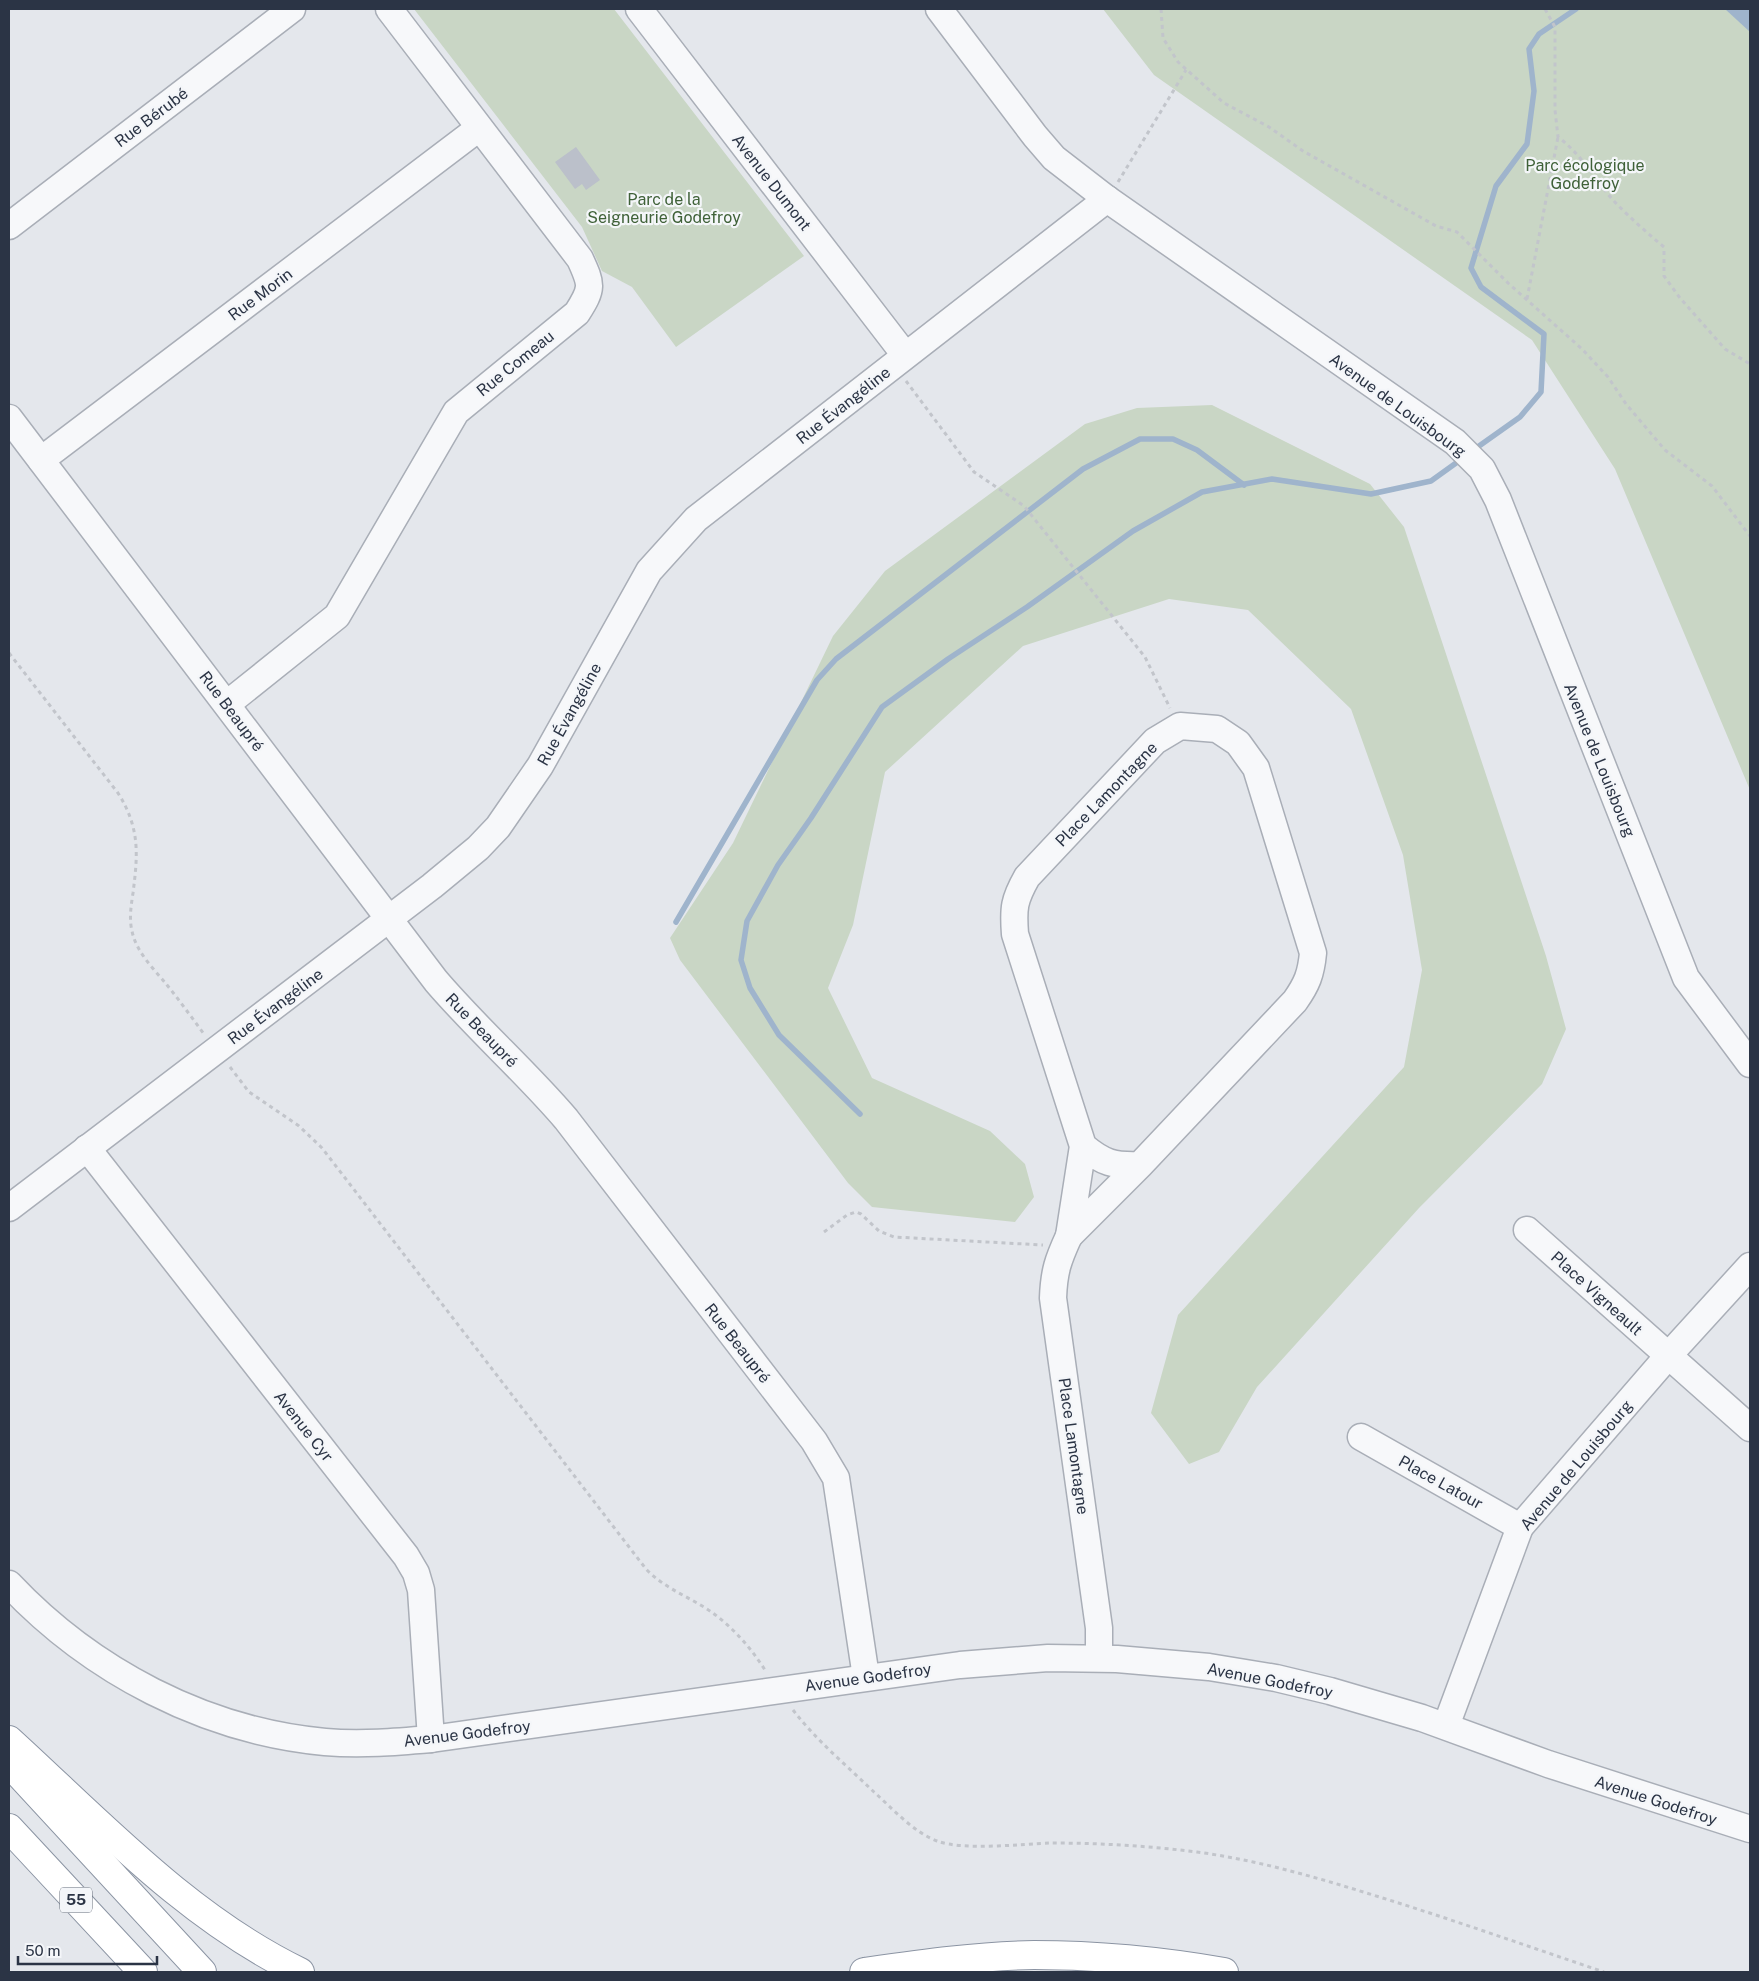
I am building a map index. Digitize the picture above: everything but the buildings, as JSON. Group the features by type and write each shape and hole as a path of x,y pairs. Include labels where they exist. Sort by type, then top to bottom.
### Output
{"highway":[{"path":"9,1740 121,1843 183,1896 236,1935 271,1957 300,1972"},
{"path":"9,1764 202,1972"},
{"name":"55","path":"9,1828 143,1972"},
{"path":"864,1972 981,1958 1059,1955 1138,1960 1224,1972"}],"street":[{"name":"Rue Bérubé","path":"9,226 292,9"},
{"name":"Rue Comeau","path":"227,704 337,616 456,412 577,313 588,296 589,280 580,259 389,9"},
{"name":"Avenue Dumont","path":"639,9 900,360"},
{"name":"Avenue de Louisbourg","path":"939,9 1035,136 1054,158 1107,199 1455,442 1482,469 1498,500 1686,978 1750,1064"},
{"name":"Rue Morin","path":"41,460 479,128"},
{"name":"Rue Évangéline","path":"9,1208 456,867 478,848 498,827 540,766 649,571 696,519 1107,199"},
{"name":"Rue Beaupré","path":"9,418 436,981 460,1009 534,1082 566,1119 810,1436 836,1478 842,1505 866,1677"},
{"name":"Place Lamontagne","path":"1069,1236 1140,1165 1295,1001 1305,987 1311,972 1313,953 1256,768 1238,742 1216,729 1180,726 1155,741 1027,877 1017,895 1013,914 1015,934 1083,1146 1069,1236 1057,1261 1053,1298 1099,1628 1099,1658"},
{"path":"1083,1146 1098,1158 1113,1164 1140,1165"},
{"name":"Avenue Cyr","path":"87,1148 393,1540 416,1573 421,1590 431,1739"},
{"name":"Place Vigneault","path":"1527,1230 1668,1356"},
{"name":"Avenue de Louisbourg","path":"1446,1726 1520,1527 1668,1356 1750,1266"},
{"path":"1668,1356 1750,1428"},
{"name":"Place Latour","path":"1361,1437 1520,1527"},
{"name":"Avenue Godefroy","path":"9,1584 44,1619 101,1662 150,1690 210,1716 254,1729 314,1741 368,1744 431,1739 866,1677 997,1662 1048,1658 1099,1658 1177,1663 1267,1677 1330,1691 1446,1726 1548,1764 1750,1829"}],"path":[{"path":"1161,9 1160,23 1163,38 1178,62 1224,103 1269,127 1303,151 1436,226 1457,232 1475,252 1582,349 1608,377 1626,404 1665,450 1712,486 1750,536"},
{"path":"1526,299 1558,137 1555,110 1555,27 1545,9"},
{"path":"1107,199 1186,70"},
{"path":"1558,137 1572,147 1612,199 1646,232 1664,246 1664,276 1680,298 1725,349 1750,364"},
{"path":"900,360 974,472 1024,506 1145,657 1180,726"},
{"path":"9,653 126,806 133,822 136,845 136,867 130,920 134,938 149,963 204,1033"},
{"path":"230,1066 249,1092 299,1126 322,1148 646,1569 659,1581 720,1618 744,1642 769,1677"},
{"path":"824,1232 847,1215 856,1212 862,1214 880,1231 894,1237 1040,1244"},
{"path":"791,1707 826,1746 888,1805 918,1830 937,1841 950,1845 965,1846 1074,1843 1126,1845 1197,1852 1246,1860 1382,1897 1604,1972"}],"green space":[{"name":"Parc de la Seigneurie Godefroy","path":"414,9 614,9 804,256 676,347 632,287 602,271 582,227"},
{"name":"Parc écologique Godefroy","path":"1103,9 1750,9 1750,790 1615,469 1532,340 1154,75"},
{"path":"1212,405 1370,484 1404,527 1546,956 1566,1029 1542,1084 1419,1208 1257,1387 1219,1452 1189,1464 1151,1413 1178,1315 1404,1067 1422,970 1403,855 1351,709 1248,610 1169,599 1023,646 885,772 853,925 828,988 872,1078 990,1131 1025,1164 1034,1197 1015,1222 872,1207 848,1183 680,960 670,938 733,843 833,636 885,571 1085,424 1137,408"}],"water":[{"path":"1725,9 1750,9 1750,32"}],"waterway":[{"path":"1472,451 1520,417 1541,392 1544,334 1481,287 1471,268 1496,186 1527,144 1534,91 1529,49 1539,34 1576,9"},
{"path":"676,922 817,680 836,659 1083,469 1140,439 1173,439 1197,450 1244,485"},
{"path":"860,1114 779,1035 750,988 741,960 747,921 778,865 811,818 882,707 1133,531 1202,492 1272,479 1371,494 1431,481 1463,458"}]}
